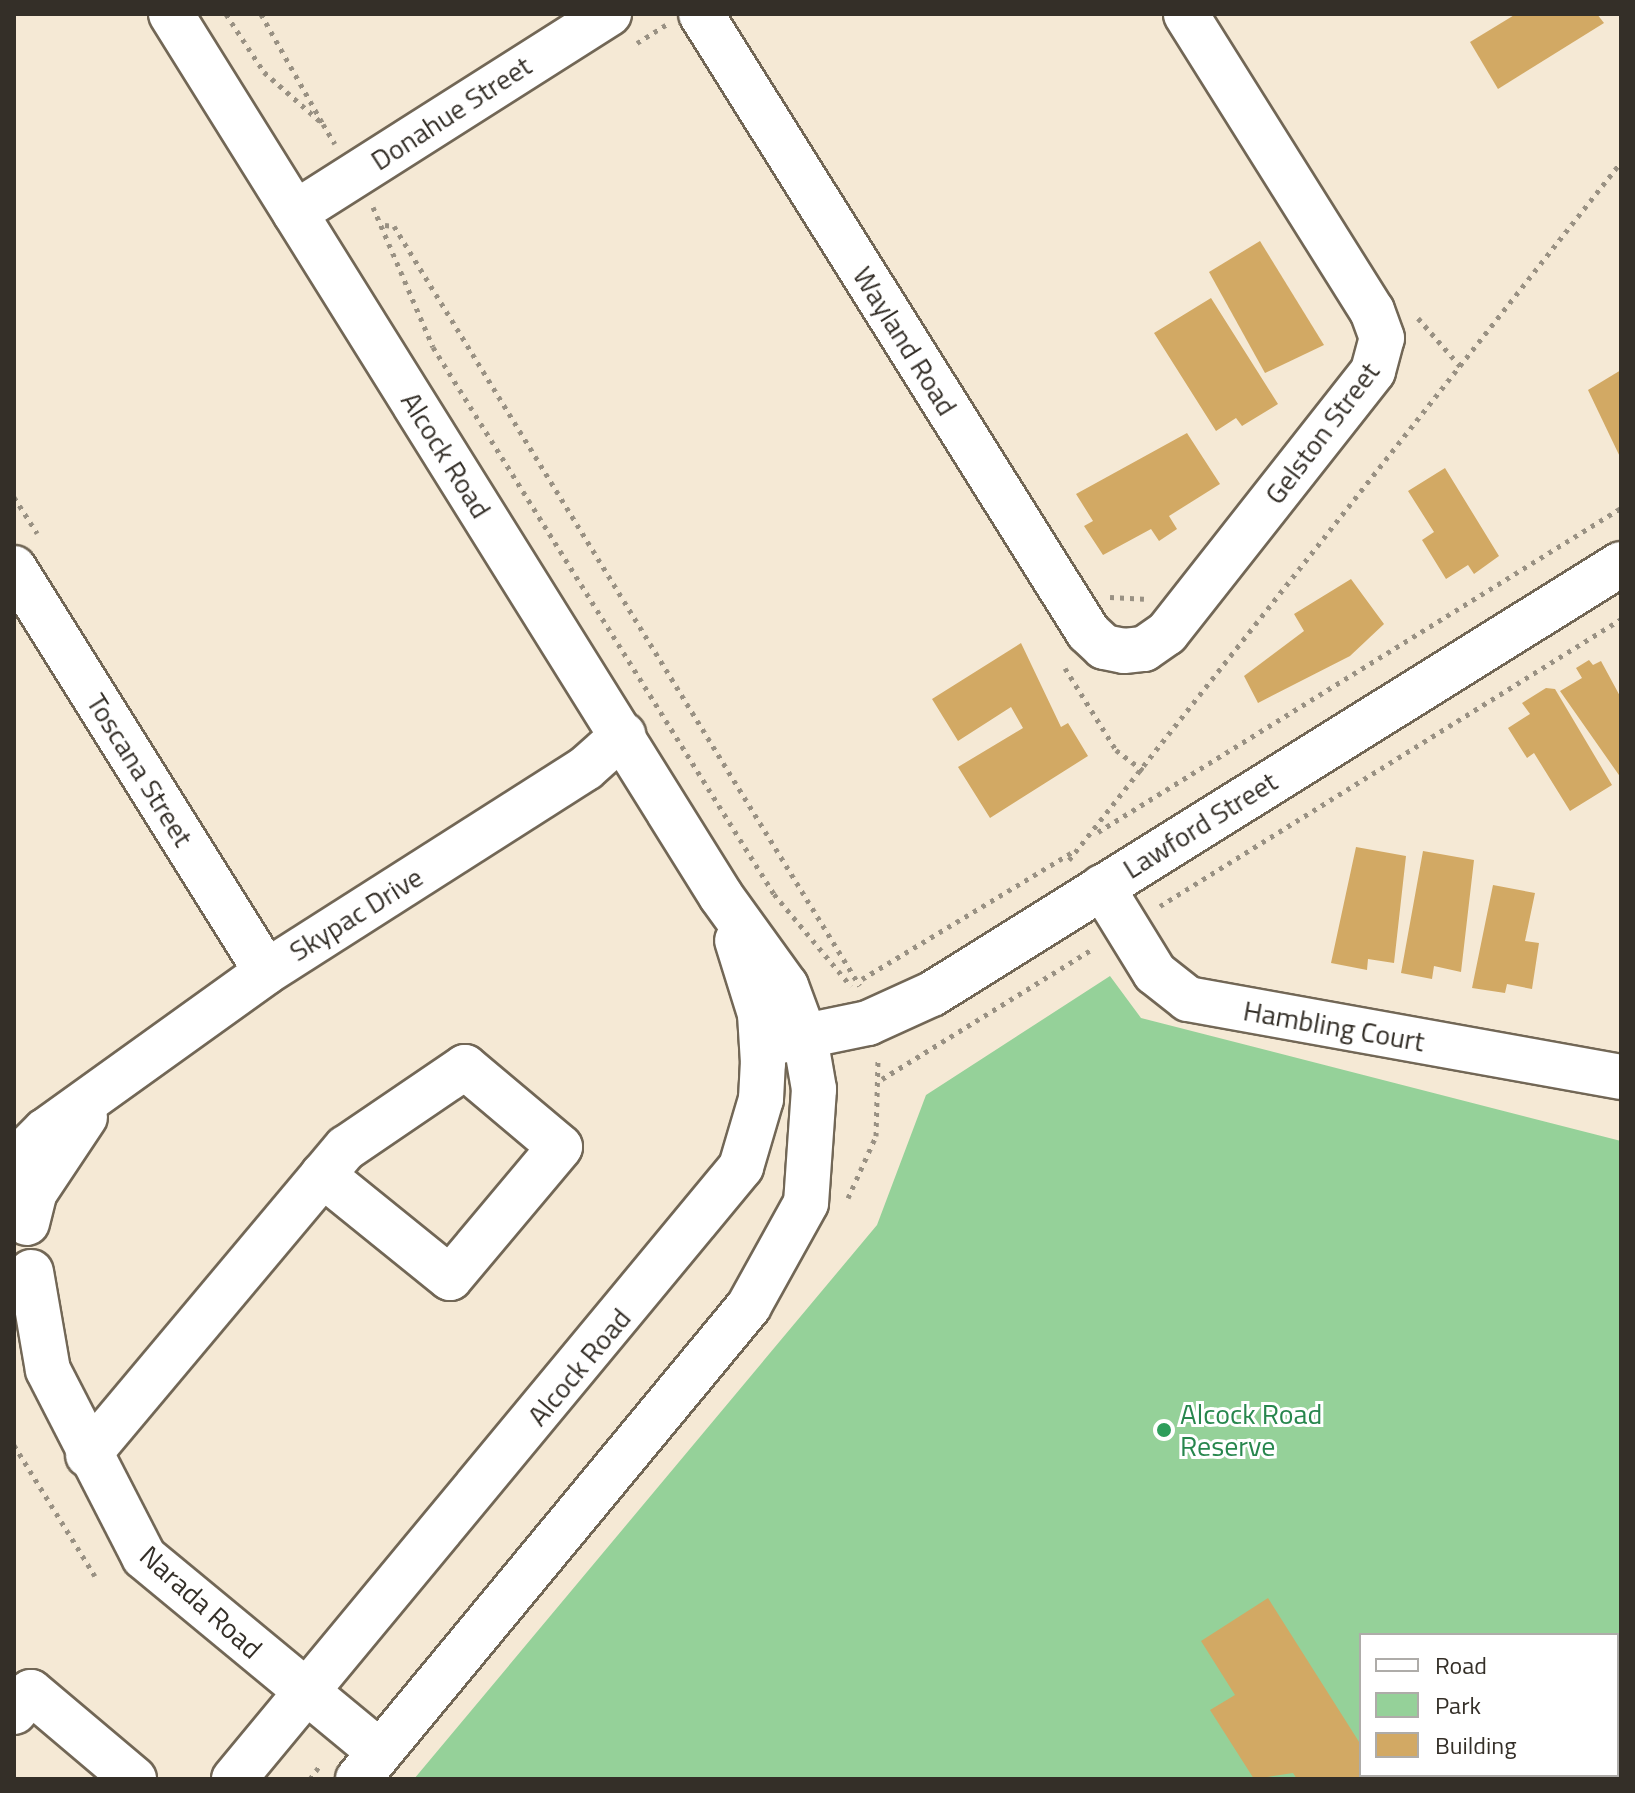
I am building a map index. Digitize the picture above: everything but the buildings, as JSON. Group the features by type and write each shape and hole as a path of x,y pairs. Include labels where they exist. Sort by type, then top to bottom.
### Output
{"street":[{"name":"Alcock Road","path":"171,14 721,896 786,986 805,1037 814,1089 811,1180 787,1244 749,1306 369,1766"},
{"name":"Donahue Street","path":"295,213 609,14"},
{"name":"Wayland Road","path":"701,14 1088,632 1104,647 1124,651"},
{"name":"Gelston Street","path":"1124,651 1144,649 1167,633 1361,388 1382,347 1372,311 1186,14"},
{"name":"Toscana Street","path":"25,550 266,972"},
{"name":"Lawford Street","path":"762,1044 805,1037 909,1006 1621,564"},
{"name":"Skypac Drive","path":"14,1162 45,1131 94,1100 266,972 586,768 623,735"},
{"name":"Hambling Court","path":"1102,887 1164,984 1188,999 1621,1077"},
{"name":"Alcock Road","path":"234,1779 724,1193 752,1137 762,1044 749,970 721,896"},
{"path":"88,1455 323,1175 346,1148 465,1067 560,1147 450,1278 323,1175"},
{"name":"Skypac Drive","path":"21,1216 94,1100"},
{"name":"Narada Road","path":"21,1216 35,1255 22,1283 48,1370 88,1455 144,1557 307,1691 369,1766"},
{"name":"Narada Road","path":"14,1338 48,1370"},
{"path":"14,1712 31,1692 134,1779"}],"path":[{"path":"226,14 264,72 323,124 322,113 261,14"},
{"path":"1056,875 1095,833 1621,162"},
{"path":"857,994 774,894 433,347 384,225 394,226 862,980"},
{"path":"1410,305 1461,367"},
{"path":"14,497 25,550"},
{"path":"1095,833 1621,508"},
{"path":"1100,584 1108,597 1146,599 1156,587"},
{"path":"882,1079 1621,619"},
{"path":"857,994 862,980 1083,845"},
{"path":"857,994 869,989"},
{"path":"14,1445 95,1576"}],"green space":[{"name":"Alcock Road Reserve","path":"1110,976 1141,1018 1621,1141 1621,1779 414,1779 877,1225 926,1095"}],"place":[{"name":"Alcock Road Reserve","path":"1164,1430"}]}
